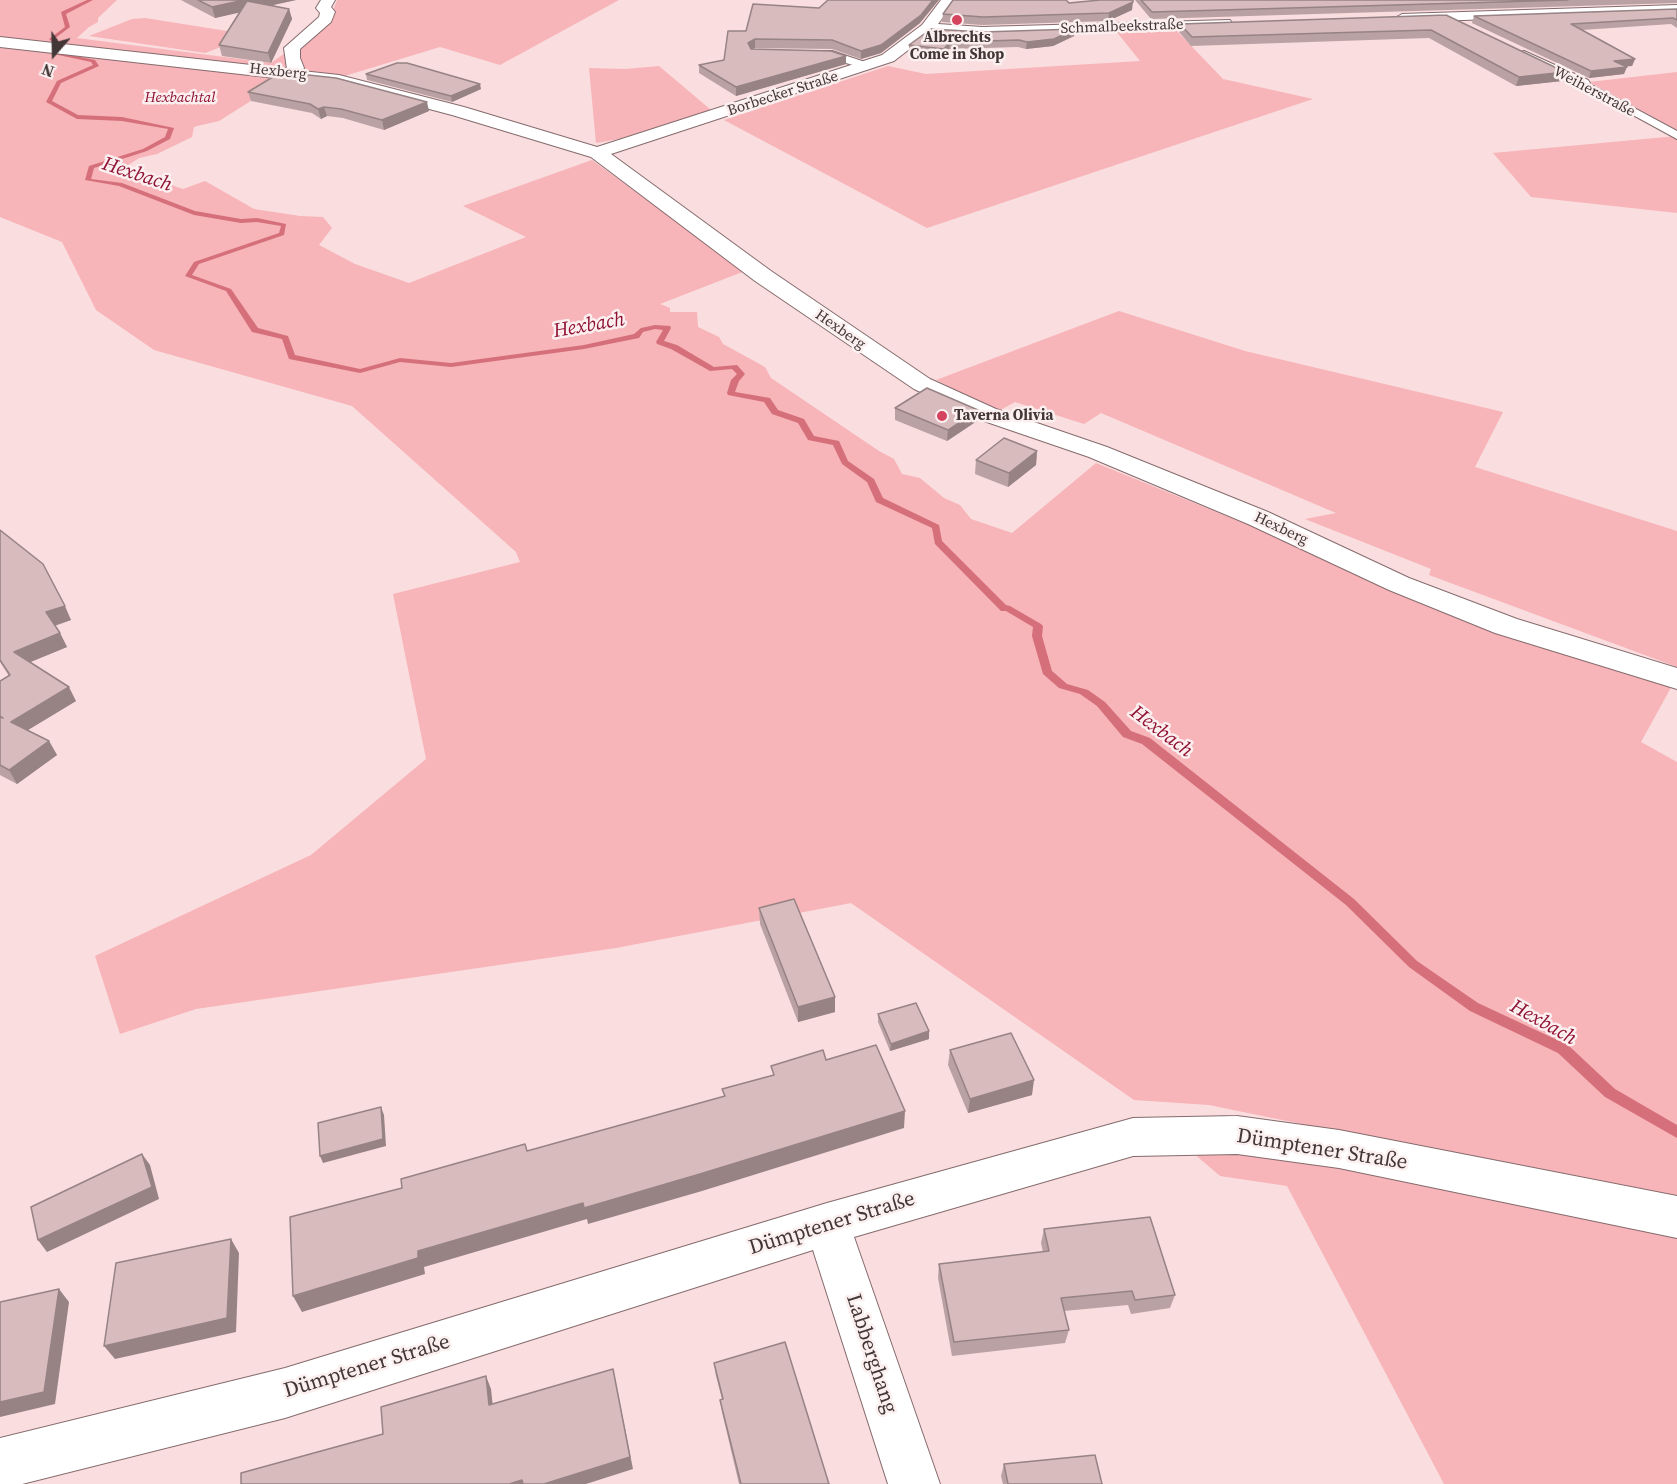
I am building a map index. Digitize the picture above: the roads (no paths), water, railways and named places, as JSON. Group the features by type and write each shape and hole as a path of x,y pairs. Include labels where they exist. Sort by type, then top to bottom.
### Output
{"street":[{"path":"292,73 296,68 292,58 292,48 326,19 328,12 323,8 328,0"},
{"name":"Borbecker Straße","path":"597,153 867,66 897,53 927,28 949,0"},
{"path":"1388,18 1677,9"},
{"path":"1195,12 1206,24"},
{"path":"1447,16 1470,30"},
{"name":"Schmalbeekstraße","path":"927,28 982,32 1237,23"},
{"name":"Hexberg","path":"0,42 339,80 447,108 597,153 763,276 922,384 987,414 1098,452 1258,518 1410,589 1506,626 1677,680"},
{"name":"Weiherstraße","path":"1510,49 1582,83"},
{"name":"Dümptener Straße","path":"0,1464 285,1392 827,1224 1133,1137 1237,1135 1339,1149 1677,1217"},
{"name":"Labberghang","path":"827,1224 914,1484"}],"lane":[{"path":"810,54 832,54 867,66"},
{"name":"Weiherstraße","path":"1582,83 1677,136"}],"waterway":[{"name":"Hexbach","path":"91,0 63,13 68,27 51,39 60,46 52,53 93,61 96,66 59,82 49,102 77,117 122,119 171,128 168,138 145,150 91,167 88,180 120,184 194,213 284,225 282,234 196,263 188,276 229,290 255,330 285,338 292,357 360,371 400,360 451,365 584,347 636,336 641,330 655,327 667,328 660,342 674,347 713,369 734,367 741,374 735,380 731,393 767,400 775,412 801,421 811,438 836,443 845,462 871,481 879,500 936,527 938,542 1004,609 1007,608 1038,626 1037,636 1047,672 1063,686 1084,692 1101,704 1127,734 1146,741 1350,902 1413,964 1474,1007 1563,1049 1610,1093 1677,1132"}],"place":[{"name":"Albrechts Come in Shop","path":"957,20"},
{"name":"Taverna Olivia","path":"942,416"}],"park label":[{"name":"Hexbachtal","path":"180,98"}]}
